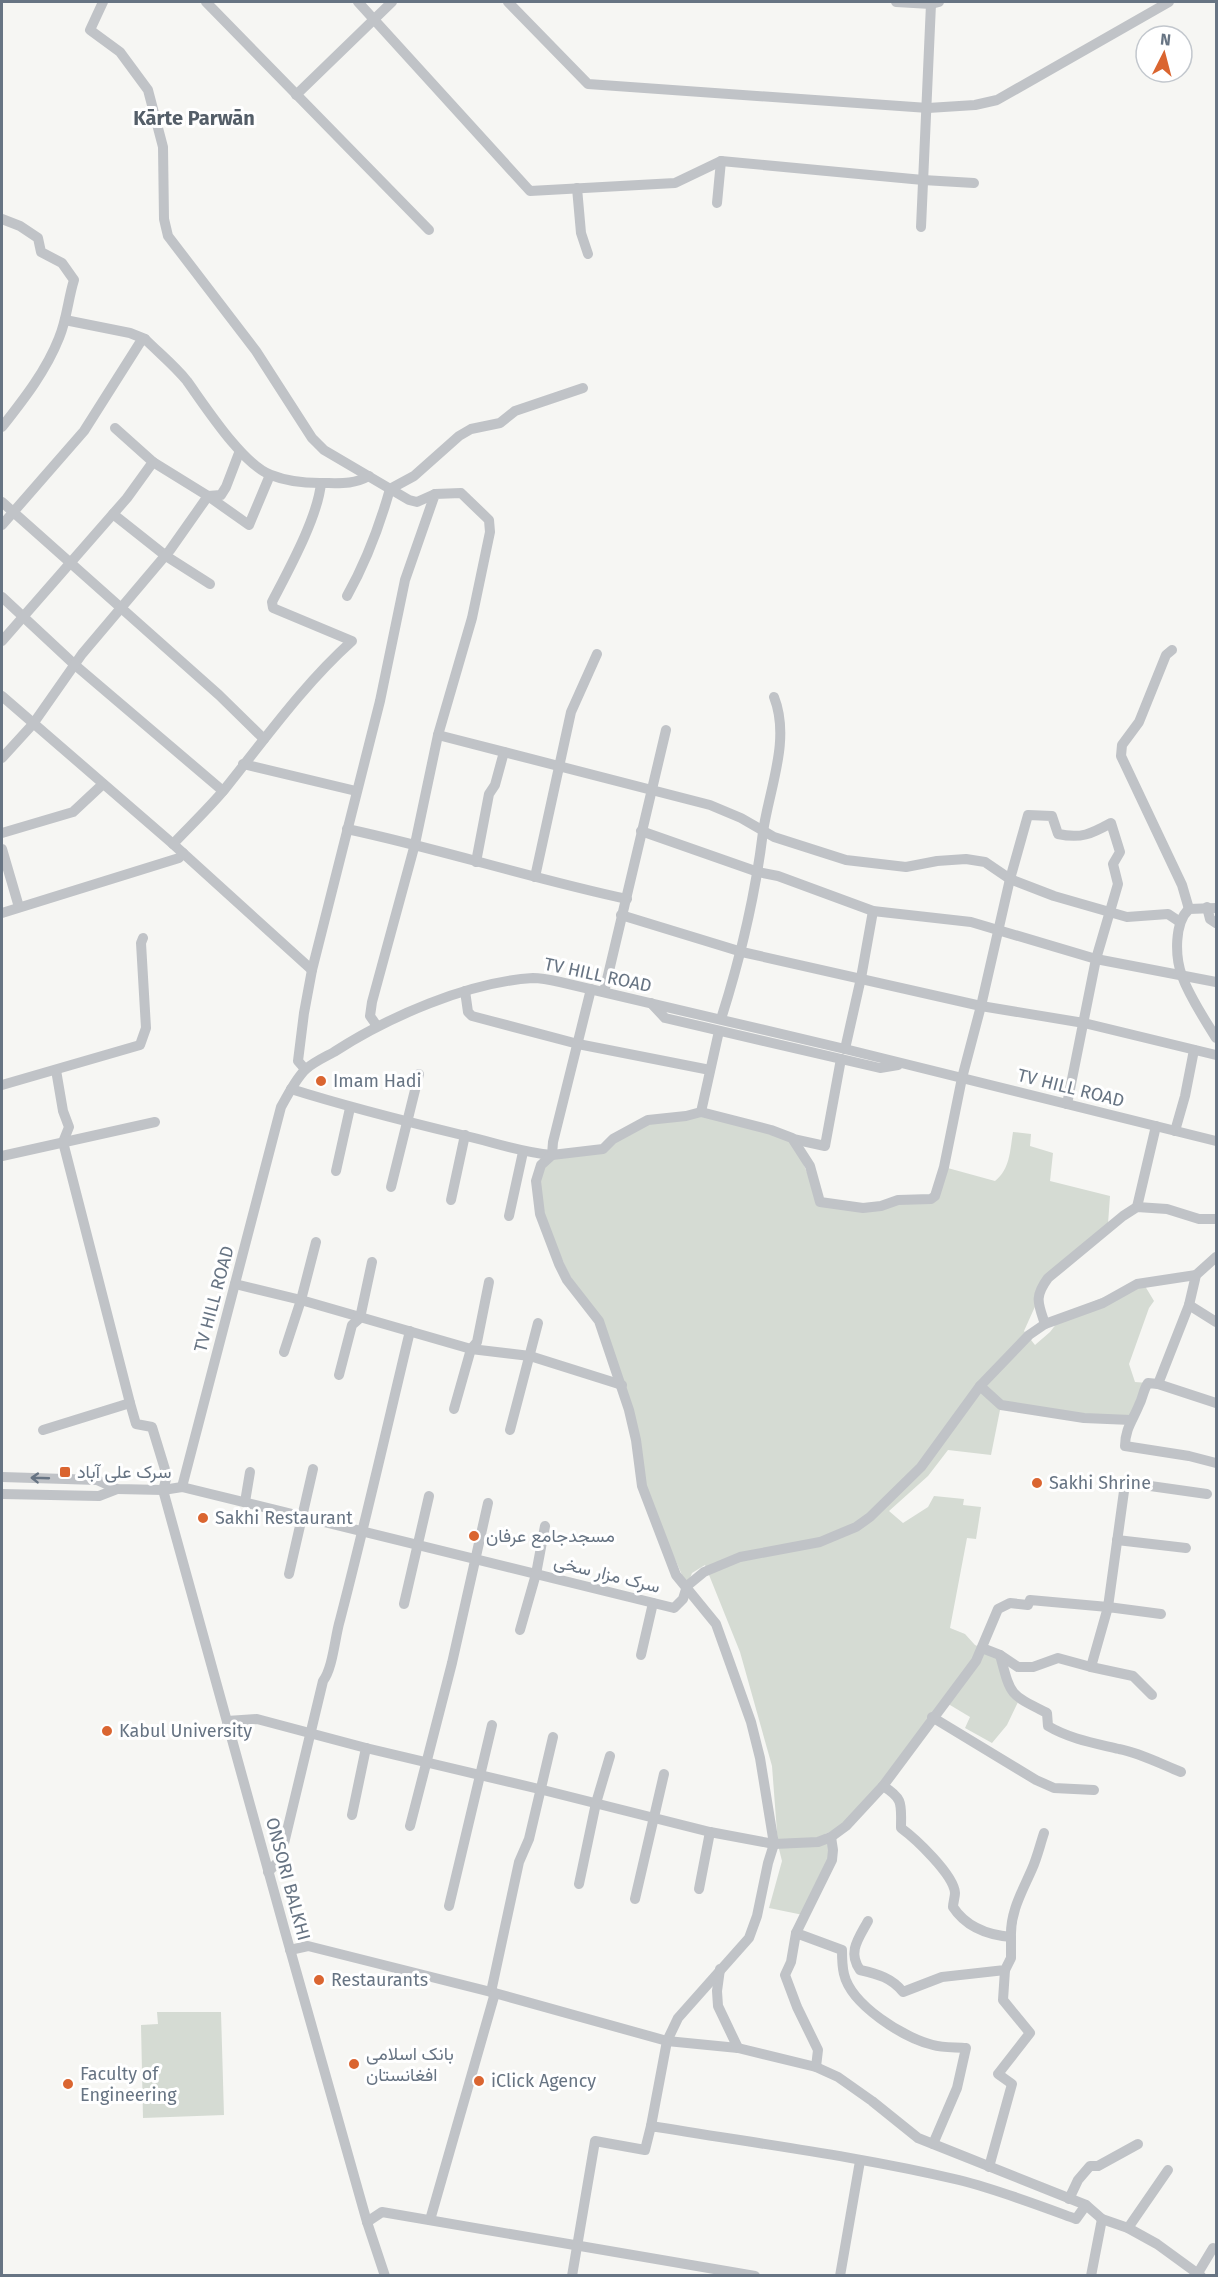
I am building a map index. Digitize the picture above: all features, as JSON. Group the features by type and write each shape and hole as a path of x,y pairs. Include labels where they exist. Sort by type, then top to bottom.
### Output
{"street":[{"path":"103,2 90,30 120,51 148,90 164,147 164,219 168,236 256,351 312,438 324,450 409,500 417,501 435,494 461,493 489,520 490,532 472,618 438,735 415,844 372,1002 370,1016 377,1026"},
{"path":"206,2 429,230"},
{"path":"358,2 530,191 675,183 721,161 974,183"},
{"path":"296,95 392,2"},
{"path":"508,2 588,84 928,108 975,105 997,100 1169,2"},
{"path":"896,2 933,2 921,227"},
{"path":"717,203 721,161"},
{"path":"577,188 582,233 588,254"},
{"path":"2,219 20,226 38,238 41,252 62,264 74,280 65,320 47,363 28,395 2,427"},
{"path":"65,320 130,333 145,339 185,379 239,453 270,475 308,483 353,484 369,476"},
{"path":"2,525 84,431 141,341 145,339"},
{"path":"347,596 356,584 390,489 414,476 465,432 500,423 515,411 583,388"},
{"path":"115,428 153,462 208,495 249,525 270,475"},
{"path":"208,495 221,495 239,453"},
{"path":"2,641 113,514 153,462"},
{"path":"173,844 223,791 327,663 352,641 273,608 272,603 299,548 320,496 321,483"},
{"path":"305,1069 298,1061 312,970 380,701 405,580 435,494"},
{"path":"2,758 33,724 75,665 166,556 208,495"},
{"path":"2,502 219,695 264,739"},
{"path":"113,514 166,556 210,585"},
{"path":"2,597 75,665 223,791"},
{"path":"1172,650 1166,655 1139,722 1122,745 1122,756 1182,885 1190,909"},
{"path":"535,877 571,712 597,654"},
{"path":"2,696 173,844 312,970"},
{"path":"701,1112 720,1025 742,952 758,872 780,741 779,710 774,697"},
{"path":"604,992 666,730"},
{"path":"438,735 710,805 741,818 774,837 846,860 906,867 937,861 966,859 985,862 1010,879 1054,896 1127,917 1168,914 1180,922"},
{"path":"476,862 489,794 495,785 504,752"},
{"path":"243,764 356,791"},
{"path":"2,833 74,812 103,784"},
{"path":"792,1138 810,1166 820,1202 863,1208 881,1206 898,1200 930,1199 935,1196 944,1167 962,1078 1010,879 1028,815 1052,816 1058,834 1068,836 1089,836 1111,823 1120,852 1113,864 1118,884 1096,959 1067,1104"},
{"path":"347,829 415,844 476,862 627,899"},
{"path":"641,831 758,872 778,876 873,911 971,922 1096,959 1216,982"},
{"path":"2,849 19,907"},
{"path":"2,913 179,858 183,853"},
{"path":"1216,923 1210,919 1212,908 1190,909 1180,922 1177,937 1181,975 1216,1038"},
{"path":"291,1089 350,1108 523,1152 552,1155 603,1149 648,1120 701,1112 825,1146 873,911"},
{"path":"621,915 742,952 981,1006 1084,1023 1216,1054"},
{"path":"2,1085 140,1045 146,1028 141,943 143,938"},
{"name":"TV HILL ROAD","path":"182,1486 281,1107 291,1089 305,1069 377,1026 410,1011 465,992 511,981 536,978 651,1003 720,1025 843,1054 904,1064 1216,1141"},
{"path":"572,2276 595,2141 645,2150 667,2041 678,2018 749,1938 757,1917 774,1844 760,1758 751,1722 716,1624 676,1575 642,1486 636,1440 622,1385 599,1320 567,1280 540,1214 536,1181 541,1165 552,1155 553,1142 591,989"},
{"path":"465,992 468,1012 471,1016 578,1044 710,1070"},
{"path":"1175,1131 1194,1050"},
{"path":"43,1430 130,1403 63,1142 69,1127 56,1070"},
{"path":"390,1187 419,1074"},
{"path":"336,1171 350,1108"},
{"path":"2,1156 155,1122"},
{"path":"1137,1208 1156,1126"},
{"path":"451,1200 465,1136"},
{"path":"509,1216 523,1152"},
{"path":"1045,1324 1037,1300 1048,1278 1123,1216 1137,1208 1167,1209 1199,1219 1216,1219"},
{"path":"284,1352 316,1242"},
{"path":"687,1586 704,1572 740,1557 820,1542 856,1527 895,1495 921,1467 980,1386 1029,1335 1045,1324 1103,1303 1137,1284 1196,1275 1216,1257"},
{"path":"339,1375 352,1325 360,1318 372,1262"},
{"path":"1158,1384 1189,1305 1196,1275"},
{"path":"454,1409 471,1349 477,1342 489,1281"},
{"path":"235,1284 410,1330 471,1349 530,1356 622,1385"},
{"path":"1189,1305 1216,1322"},
{"path":"510,1430 538,1323"},
{"path":"268,1872 280,1860 323,1681 328,1675 336,1633 363,1531 410,1330"},
{"path":"1216,1403 1158,1384 1148,1383 1125,1436 1125,1446 1189,1456 1216,1463"},
{"path":"980,1386 1001,1405 1072,1416 1131,1420"},
{"name":"ONSORI BALKHI","path":"130,1403 136,1424 152,1427 167,1476 163,1490 290,1950 367,2222 385,2276"},
{"path":"290,1574 313,1469"},
{"path":"245,1502 250,1472"},
{"path":"2,1477 97,1480 117,1490"},
{"path":"1090,1667 1108,1607 1125,1485 1129,1483 1207,1494"},
{"path":"2,1494 99,1496 117,1490 163,1490 182,1486"},
{"name":"سرک مزار سخی","path":"182,1486 674,1608 683,1599 687,1586"},
{"path":"404,1604 429,1496"},
{"path":"410,1826 452,1663 488,1503"},
{"path":"520,1630 536,1574 545,1526"},
{"path":"1117,1540 1186,1548"},
{"path":"227,1721 257,1719 710,1832 774,1844 818,1842 831,1837 846,1826 883,1786 976,1660 998,1609 1010,1604 1028,1605 1030,1600 1161,1614"},
{"path":"641,1655 653,1603"},
{"path":"982,1648 1000,1655 1018,1667 1033,1667 1058,1658 1132,1676 1152,1695"},
{"path":"1000,1655 1010,1689 1018,1699 1047,1713 1048,1726 1089,1743 1121,1749 1181,1772"},
{"path":"932,1717 1036,1780 1054,1788 1094,1790"},
{"path":"449,1906 492,1725"},
{"path":"430,2220 493,1993 519,1862 529,1839 553,1737"},
{"path":"352,1815 366,1748"},
{"path":"579,1884 596,1803 610,1756"},
{"path":"635,1899 664,1774"},
{"path":"883,1786 894,1793 901,1802 901,1828 916,1839 950,1876 955,1892 952,1907 959,1916 984,1932 1011,1937"},
{"path":"699,1889 710,1832"},
{"path":"989,2167 1012,2084 998,2074 1030,2033 1003,2000 1005,1970 1011,1958 1011,1921 1044,1833"},
{"path":"816,2067 818,2050 797,2007 785,1975 791,1962 796,1933 832,1860 831,1837"},
{"path":"868,1921 855,1946 854,1961 860,1970 879,1974 896,1983 903,1992 942,1977 1005,1970"},
{"path":"796,1933 842,1950 844,1975 852,1992 873,2013 907,2034 933,2045 966,2048 957,2088 933,2144"},
{"path":"290,1950 308,1946 372,1960 667,2041 738,2048 816,2067 838,2077 872,2101 906,2130 933,2144 1086,2205 1102,2219 1128,2228 1157,2244 1199,2274 1214,2248"},
{"path":"720,1968 718,2006 738,2048"},
{"path":"651,2126 959,2180 1016,2197 1076,2219 1086,2205"},
{"path":"1069,2199 1078,2180 1090,2166 1098,2166 1138,2144"},
{"path":"840,2276 860,2161"},
{"path":"1128,2228 1168,2170"},
{"path":"367,2222 382,2212 755,2276"},
{"path":"1091,2276 1102,2219"}],"shaded area":[{"path":"701,1112 792,1138 820,1202 863,1208 931,1199 944,1167 995,1181 1004,1171 1013,1132 1031,1134 1030,1146 1053,1153 1050,1181 1110,1196 1108,1224 1051,1271 1024,1331 1035,1345 1050,1332 1064,1314 1142,1281 1154,1301 1149,1308 1129,1364 1135,1382 1148,1383 1131,1420 1001,1405 991,1455 948,1450 928,1476 889,1511 903,1523 928,1507 934,1496 964,1499 963,1505 981,1507 976,1539 967,1538 950,1628 965,1634 975,1645 1003,1657 1019,1700 1007,1725 992,1743 965,1728 970,1717 945,1702 850,1824 825,1834 830,1854 808,1916 769,1908 782,1861 778,1845 772,1766 740,1652 705,1565 692,1573 687,1586 642,1486 636,1440 599,1321 581,1298 540,1214 541,1165 552,1155 603,1149 648,1120"},
{"path":"157,2012 221,2012 224,2115 143,2118 141,2025 158,2024"}],"place":[{"name":"Imam Hadi","path":"321,1081"},
{"name":"سرک علی آباد","path":"65,1472"},
{"name":"Sakhi Shrine","path":"1037,1483"},
{"name":"Sakhi Restaurant","path":"203,1518"},
{"name":"مسجدجامع عرفان","path":"474,1536"},
{"name":"Kabul University","path":"107,1731"},
{"name":"Restaurants","path":"319,1980"},
{"name":"بانک اسلامی افغانستان","path":"354,2064"},
{"name":"iClick Agency","path":"479,2081"},
{"name":"Faculty of Engineering","path":"68,2084"}],"district":[{"name":"Kārte Parwān","path":"194,118"}]}
